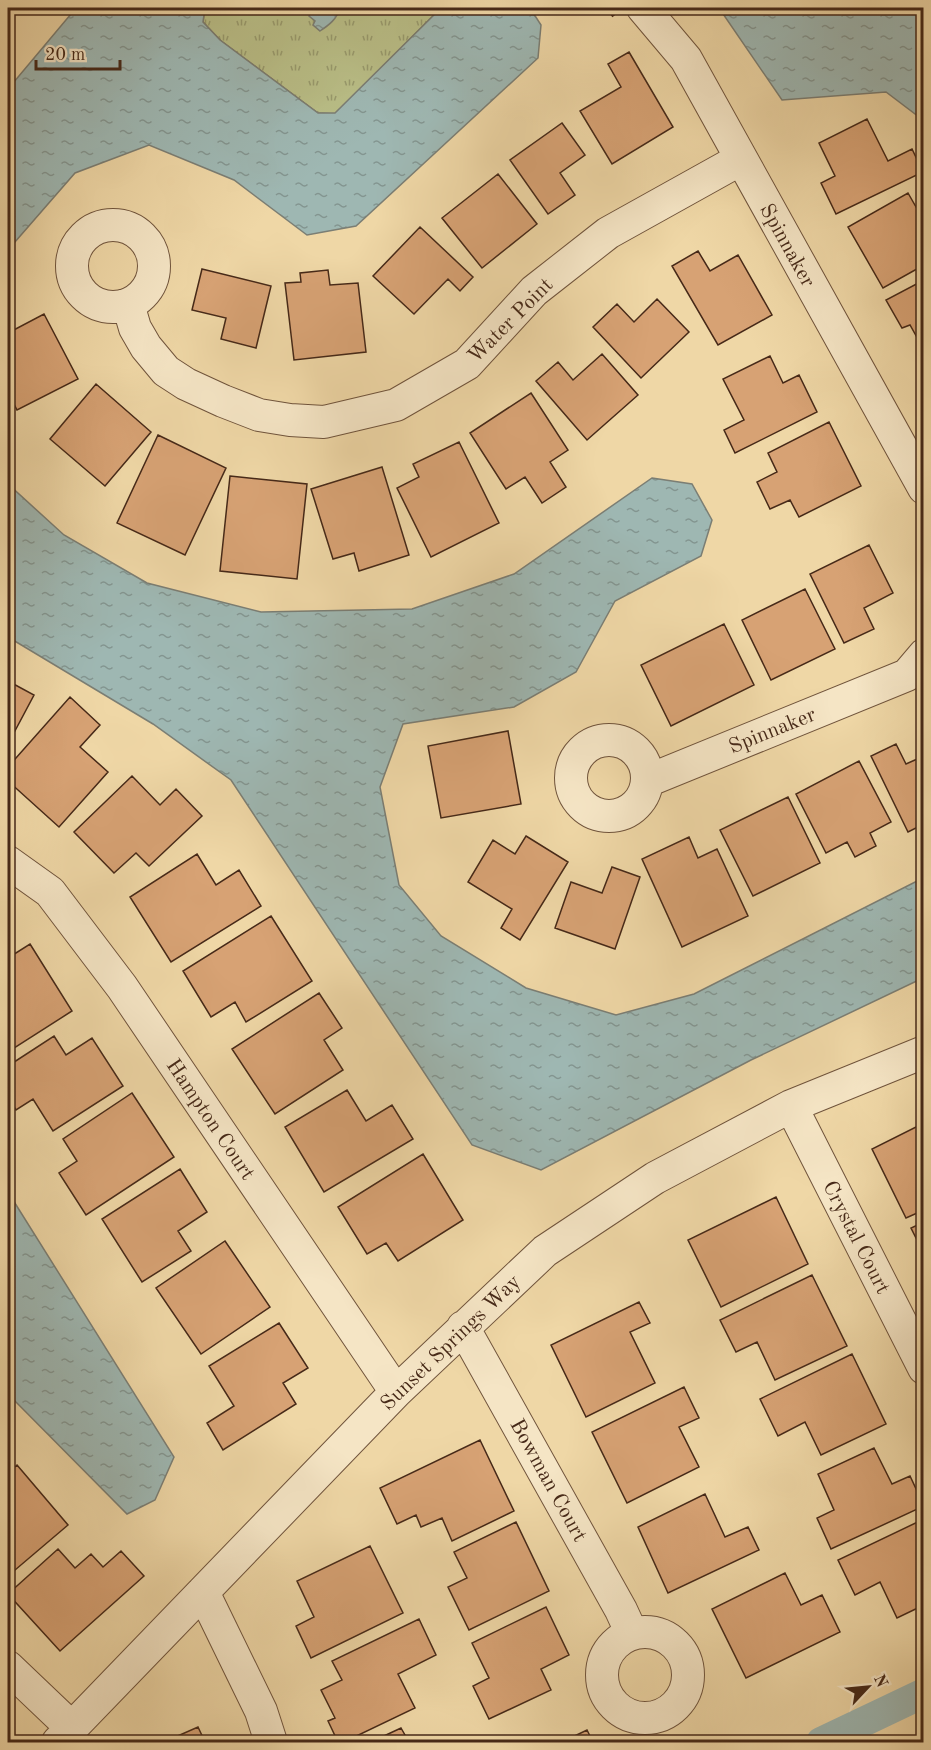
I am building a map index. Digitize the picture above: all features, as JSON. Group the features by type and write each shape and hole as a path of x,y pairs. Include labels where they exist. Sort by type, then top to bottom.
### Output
{"street":[{"name":"Spinnaker","path":"643,8 686,59 924,488"},
{"name":"Water Point","path":"128,304 135,328 146,347 166,371 186,384 259,415 324,422 396,405 467,364 534,291 608,233 741,159"},
{"name":"Spinnaker","path":"647,781 907,675 924,656"},
{"name":"Hampton Court","path":"8,862 50,892 122,987 396,1392"},
{"name":"Sunset Springs Way","path":"65,1735 396,1392 545,1251 655,1178 791,1106 924,1052"},
{"name":"Crystal Court","path":"791,1106 924,1368"},
{"name":"Bowman Court","path":"464,1327 621,1610 632,1634"},
{"path":"203,1592 261,1711 271,1743"},
{"path":"8,1667 65,1735"}],"green space":[{"path":"205,8 441,8 335,114 318,113 220,40 203,22"}],"water":[{"path":"76,8 205,8 203,22 220,40 318,113 335,113 441,8 530,8 541,25 538,58 356,226 307,235 234,180 149,145 75,173 8,250 8,89"},
{"path":"306,8 340,8 335,19 320,31 313,25 315,21 309,16 311,12"},
{"path":"719,8 923,8 923,120 886,92 782,100"},
{"path":"652,478 692,484 712,520 701,556 615,601 576,672 514,707 403,724 380,787 399,885 441,936 526,988 616,1015 694,994 923,878 923,978 751,1060 541,1170 472,1145 231,780 153,724 8,637 8,484 64,535 147,583 261,612 412,609 514,574"},
{"path":"8,1192 174,1457 155,1500 127,1514 8,1394"}],"building":[{"path":"629,52 673,127 612,164 580,111 621,87 608,64"},
{"path":"867,119 888,161 912,149 923,172 836,214 821,183 835,176 819,143"},
{"path":"562,123 585,155 560,173 575,195 548,214 510,160"},
{"path":"498,174 537,224 482,268 442,218"},
{"path":"908,193 924,221 924,265 883,288 848,227"},
{"path":"420,227 473,277 460,291 448,279 414,314 373,276"},
{"path":"698,251 710,271 738,255 772,315 718,345 672,266"},
{"path":"202,269 271,286 256,348 221,339 226,318 192,310"},
{"path":"328,270 330,285 358,283 366,352 294,360 285,283 301,282 300,273"},
{"path":"924,280 924,350 910,325 902,328 886,300"},
{"path":"657,299 689,332 641,378 593,327 617,304 634,322"},
{"path":"44,314 78,379 17,410 8,392 8,333"},
{"path":"602,354 638,395 587,440 536,381 558,362 573,380"},
{"path":"770,356 783,383 799,375 817,412 735,453 724,430 744,420 723,379"},
{"path":"96,384 151,432 105,486 50,439"},
{"path":"531,393 568,450 550,462 566,487 542,503 525,477 506,489 470,433"},
{"path":"829,422 861,486 799,517 790,500 770,509 757,482 777,472 768,453"},
{"path":"158,435 226,468 185,555 117,523"},
{"path":"459,442 499,523 431,557 397,488 419,477 413,464"},
{"path":"382,467 409,555 359,571 354,553 333,559 311,489"},
{"path":"230,476 307,484 297,579 220,571"},
{"path":"869,545 893,593 864,608 874,629 844,643 810,574"},
{"path":"805,589 835,649 771,680 742,620"},
{"path":"724,624 754,685 671,726 641,665"},
{"path":"8,681 34,695 8,744"},
{"path":"70,697 100,725 80,747 108,772 59,827 8,781 8,767"},
{"path":"508,731 521,804 441,818 428,746"},
{"path":"896,744 906,764 924,756 924,824 908,832 871,756"},
{"path":"859,761 891,822 870,833 876,846 855,857 847,842 826,853 796,794"},
{"path":"132,776 160,805 176,789 202,816 149,866 136,853 114,873 74,832"},
{"path":"788,797 820,863 753,896 720,830"},
{"path":"526,836 568,862 520,940 501,928 512,909 468,882 493,840 515,854"},
{"path":"689,837 698,858 717,849 748,916 682,947 642,859"},
{"path":"197,854 216,885 239,870 261,906 171,962 130,897"},
{"path":"612,867 640,877 615,949 555,928 571,882 602,893"},
{"path":"271,916 312,981 246,1022 235,1002 211,1017 183,971"},
{"path":"30,944 72,1011 8,1052 8,958"},
{"path":"319,993 342,1028 324,1040 343,1070 275,1114 232,1049"},
{"path":"54,1036 66,1055 92,1038 123,1086 53,1131 33,1099 16,1110 8,1097 8,1066"},
{"path":"347,1090 366,1121 392,1105 413,1139 324,1192 285,1127"},
{"path":"132,1093 174,1157 86,1215 59,1173 77,1161 63,1139"},
{"path":"924,1123 924,1210 906,1218 872,1149"},
{"path":"423,1154 463,1220 398,1261 386,1243 367,1254 338,1207"},
{"path":"180,1169 207,1212 178,1231 191,1251 142,1282 102,1219"},
{"path":"776,1197 808,1264 721,1307 688,1240"},
{"path":"924,1222 924,1254 911,1228"},
{"path":"225,1241 270,1307 201,1354 156,1288"},
{"path":"812,1275 847,1346 775,1380 757,1342 736,1352 720,1320"},
{"path":"639,1302 650,1323 630,1332 655,1383 586,1417 551,1345"},
{"path":"279,1323 308,1368 283,1383 296,1404 223,1450 207,1423 234,1406 209,1366"},
{"path":"852,1354 886,1424 821,1455 805,1422 778,1436 760,1399"},
{"path":"684,1387 699,1418 679,1427 699,1467 627,1503 592,1432"},
{"path":"480,1440 514,1511 452,1541 442,1518 421,1527 416,1515 397,1524 380,1488"},
{"path":"874,1448 892,1484 910,1476 924,1506 831,1549 817,1518 834,1510 818,1474"},
{"path":"17,1465 68,1525 8,1576 8,1473"},
{"path":"705,1494 725,1537 748,1527 759,1550 668,1593 638,1527"},
{"path":"924,1519 924,1605 897,1618 880,1582 855,1595 838,1560"},
{"path":"516,1522 549,1591 469,1630 448,1587 467,1578 454,1552"},
{"path":"370,1546 403,1613 311,1658 296,1626 314,1617 297,1581"},
{"path":"58,1549 75,1568 91,1554 103,1567 121,1551 144,1576 60,1651 8,1594"},
{"path":"785,1573 801,1605 822,1595 840,1632 746,1678 712,1609"},
{"path":"546,1607 569,1655 541,1669 551,1690 489,1719 473,1686 489,1678 472,1643"},
{"path":"419,1619 436,1655 398,1674 415,1708 344,1742 338,1742 328,1721 335,1718 321,1690 342,1680 332,1661"},
{"path":"198,1727 205,1742 164,1742"},
{"path":"401,1728 409,1742 371,1742"},
{"path":"587,1730 593,1742 562,1742"}],"waterway":[{"path":"821,1742 924,1693"}]}
